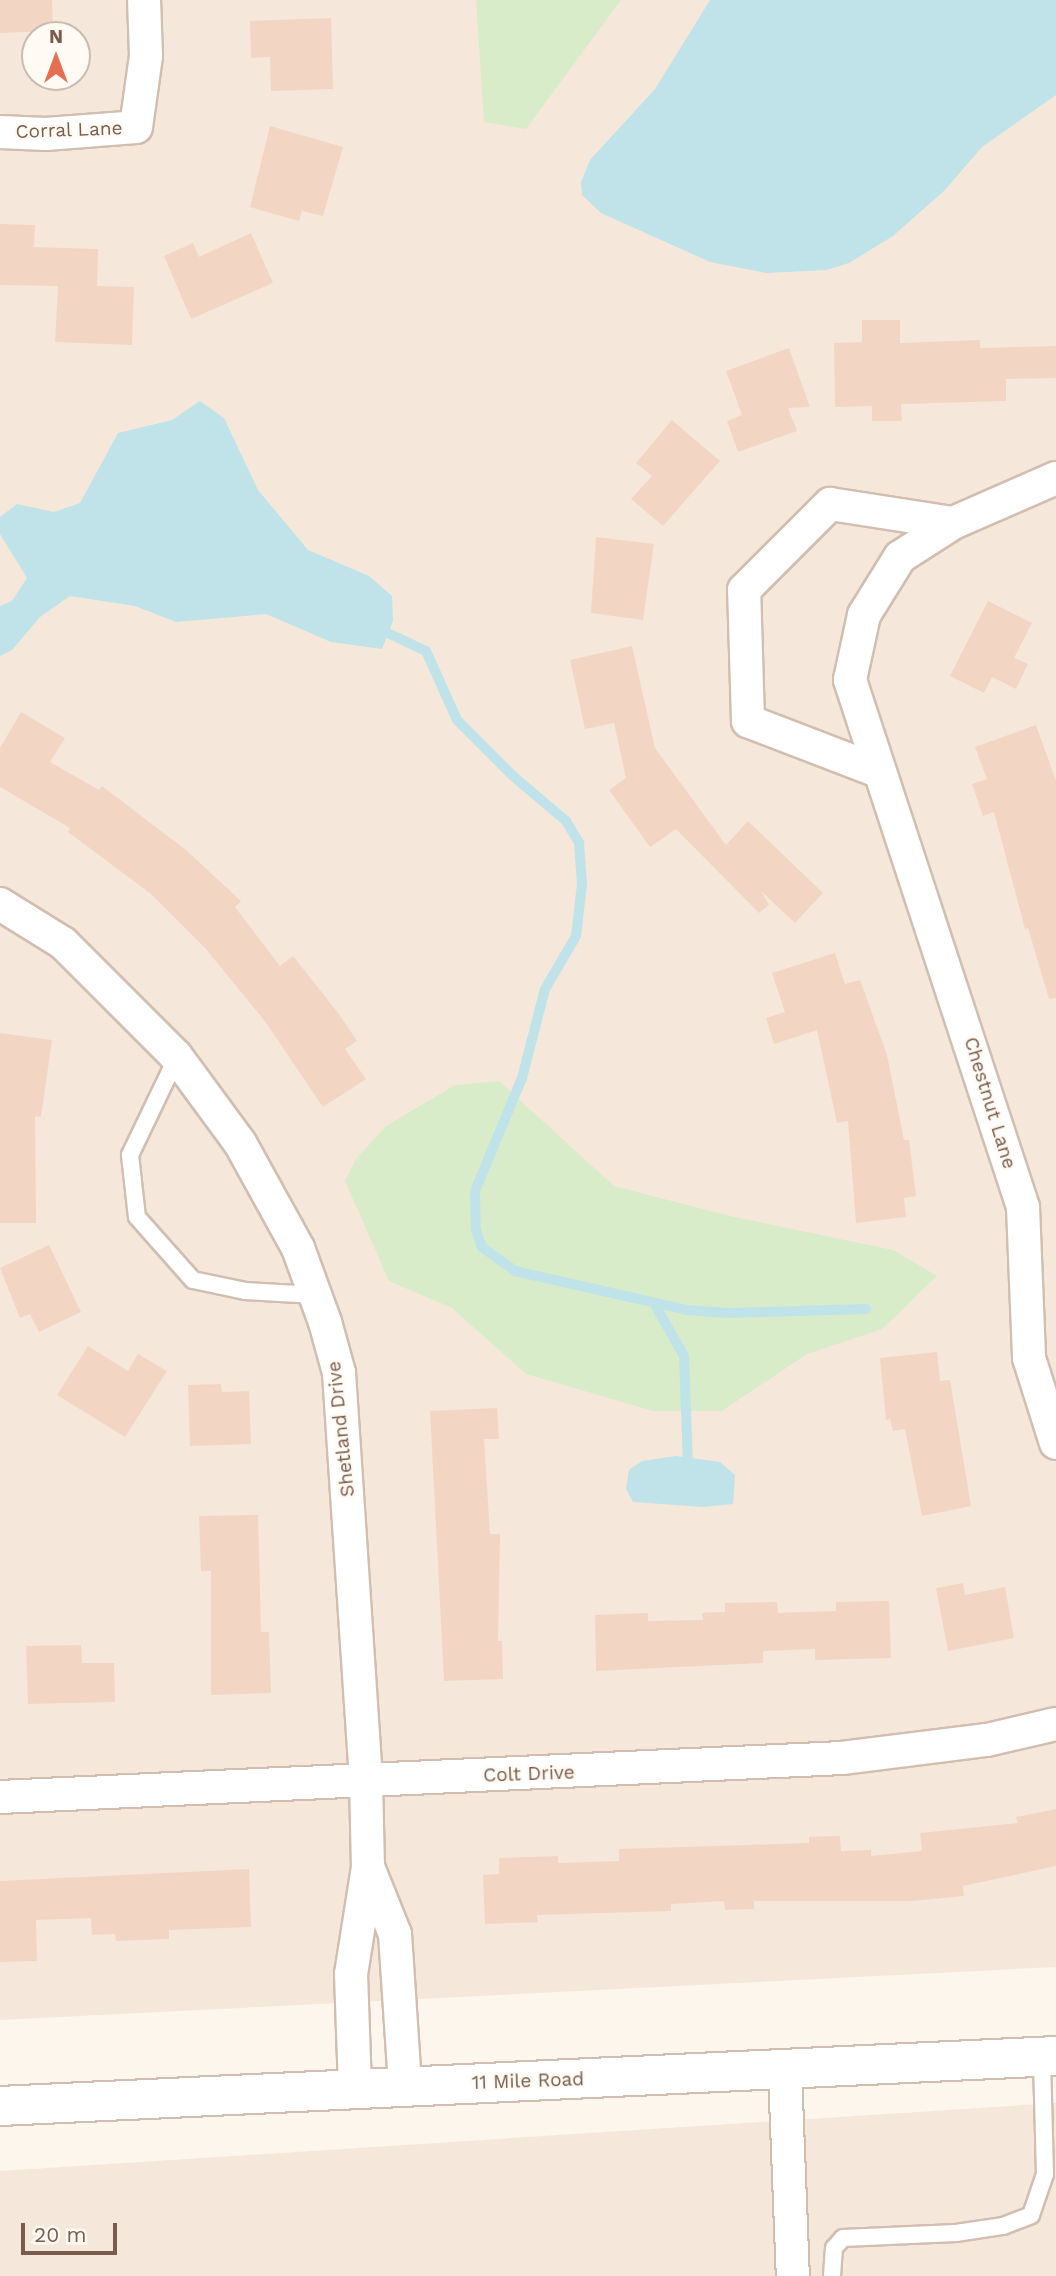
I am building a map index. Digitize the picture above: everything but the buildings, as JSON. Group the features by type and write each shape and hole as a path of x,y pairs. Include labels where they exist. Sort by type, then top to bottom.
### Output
{"street":[{"name":"Corral Lane","path":"0,132 46,134 136,127 146,56 145,0"},
{"name":"Chestnut Lane","path":"1056,478 953,523 900,557 864,615 850,680 878,771 940,943 1023,1207 1029,1358 1056,1443"},
{"path":"878,771 748,721 744,590 830,504 953,523"},
{"name":"Shetland Drive","path":"0,904 63,943 177,1057 240,1143 298,1248 339,1373 366,1780 368,1867 351,1974 355,2088"},
{"name":"Colt Drive","path":"0,1797 842,1758 987,1740 1056,1724"},
{"name":"Shetland Drive","path":"368,1867 395,1934 405,2085"},
{"name":"11 Mile Road","path":"0,2106 405,2085 785,2072 1049,2057"},
{"path":"785,2072 793,2276"}],"lane":[{"path":"177,1057 130,1155 137,1217 193,1280 245,1291 315,1295"},
{"path":"832,2276 834,2248 843,2238 956,2233 1003,2227 1031,2215 1045,2174 1049,2057"}],"shaded area":[{"path":"0,0 1056,0 1056,1967 0,2020"},
{"path":"1056,2103 1056,2276 0,2276 0,2171"}],"green space":[{"path":"476,0 621,0 526,129 484,122"},
{"path":"499,1081 614,1186 730,1216 893,1250 937,1276 882,1329 807,1354 722,1411 653,1411 526,1374 452,1308 389,1281 345,1181 356,1159 386,1126 455,1085"}],"water":[{"path":"710,0 1056,0 1056,95 982,147 945,190 893,236 849,263 826,270 766,273 710,262 601,213 582,195 581,182 590,160 655,89"},
{"path":"200,401 224,418 258,490 308,550 369,576 392,596 393,621 382,649 331,642 266,614 176,622 135,606 70,596 40,617 12,650 0,656 0,606 12,601 27,578 0,534 0,517 17,504 54,512 80,503 118,433 172,420"},
{"path":"676,1456 720,1462 735,1475 733,1504 703,1507 633,1502 626,1489 629,1470 642,1461"}],"waterway":[{"path":"377,628 426,651 457,720 513,776 566,821 579,843 582,884 576,936 545,989 522,1078 475,1191 476,1230 482,1247 515,1271 687,1310 728,1313 866,1309"},
{"path":"654,1303 684,1356 688,1467"}]}
